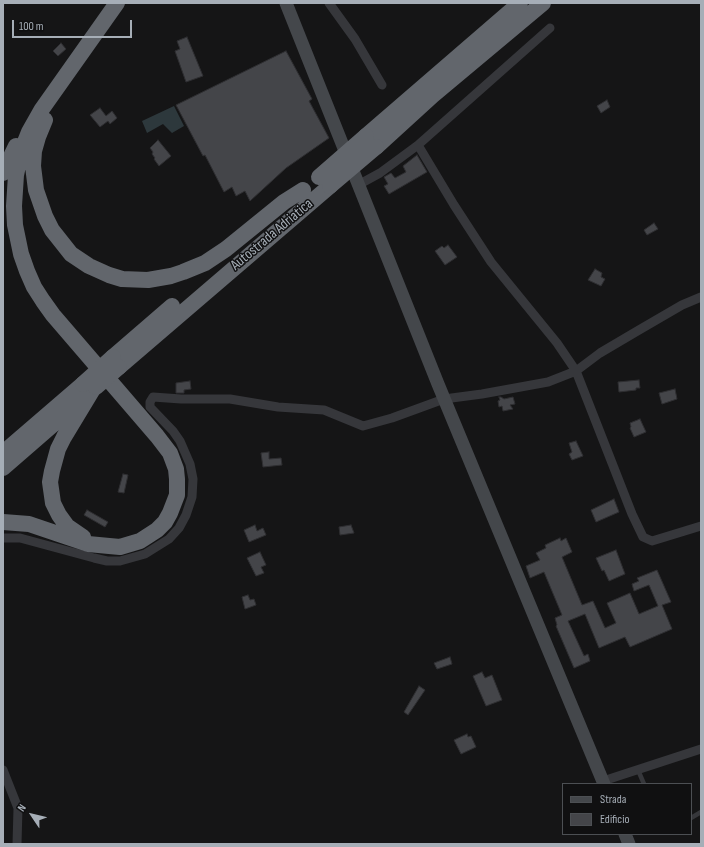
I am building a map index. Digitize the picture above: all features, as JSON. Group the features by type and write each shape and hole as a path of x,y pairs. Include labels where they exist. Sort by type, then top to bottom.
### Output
{"highway":[{"path":"3,522 29,524 88,544 110,547 129,545 158,530 165,522 177,495 177,478 173,460 162,441 53,315 34,287 21,254 15,225 14,187 21,152 29,132 35,120 117,3"},
{"name":"Autostrada Adriatica","path":"3,453 88,386 371,142 520,3"},
{"name":"Autostrada Adriatica","path":"371,142 433,95 543,3"},
{"path":"3,173 28,123 37,109 70,70"},
{"path":"70,70 38,137 34,151 34,178 39,203 52,230 71,254 90,266 109,275 136,280 165,277 183,272 205,262 226,249 284,202 303,190"},
{"name":"Autostrada Adriatica","path":"116,362 303,190 325,182"},
{"name":"Autostrada Adriatica","path":"3,468 88,386"},
{"path":"88,386 58,449 54,460 50,482 53,503 67,526 85,539 101,546"}],"main road":[{"path":"286,3 444,399 603,783"}],"street":[{"path":"329,3 355,38 382,85"},
{"path":"358,185 380,173 418,145 550,28"},
{"path":"418,145 490,262 557,343 576,372 632,514 643,537 652,541 701,526"},
{"path":"3,538 20,538 107,561 120,561 145,554 169,539 179,528 186,515 192,497 193,479 190,464 180,441 173,431 150,407 150,402 153,397 181,399 230,399 278,407 324,410 363,426 392,418 444,399 548,382 576,372 600,353 682,305 701,297"},
{"path":"603,783 701,749"},
{"path":"3,770 18,808 17,844"}],"lane":[{"path":"638,770 644,783"},
{"path":"692,817 701,812"}],"shaded area":[{"path":"174,106 184,126 172,133 163,124 147,133 142,121"}],"building":[{"path":"187,37 203,76 186,82 175,51 180,49 177,41"},
{"path":"61,43 66,49 58,56 53,51"},
{"path":"286,51 312,99 309,101 329,138 286,168 250,201 245,191 236,196 232,187 224,192 205,155 203,156 176,105"},
{"path":"607,100 610,107 601,113 597,106"},
{"path":"100,108 106,116 112,111 117,118 110,124 108,121 100,127 90,115"},
{"path":"158,140 171,156 159,166 154,159 155,158 152,154 153,152 150,148"},
{"path":"417,155 427,172 389,194 384,186 388,184 384,177 391,173 395,178 406,172 403,166"},
{"path":"654,223 658,229 647,235 644,230"},
{"path":"448,245 457,257 445,265 435,251 442,246 444,248"},
{"path":"595,269 602,273 601,277 605,279 601,286 588,280"},
{"path":"639,380 640,388 636,388 636,390 619,392 618,382"},
{"path":"190,381 191,389 184,390 184,393 176,393 176,383"},
{"path":"675,389 677,399 662,404 659,393"},
{"path":"499,397 504,399 513,397 515,404 510,405 513,409 503,411 502,406 499,407"},
{"path":"640,419 646,432 634,437 630,428 630,423"},
{"path":"576,441 583,456 572,460 569,454 572,452 569,443"},
{"path":"269,452 269,459 281,458 282,465 263,467 261,453"},
{"path":"123,474 128,475 124,493 118,492"},
{"path":"614,499 619,512 596,522 591,510"},
{"path":"87,510 108,522 105,527 84,515"},
{"path":"255,525 257,531 263,528 266,535 249,542 244,530"},
{"path":"351,525 354,533 340,535 339,527"},
{"path":"560,538 561,541 566,538 572,552 562,557 582,605 593,601 605,628 616,623 607,603 630,593 639,614 658,606 649,585 634,591 632,584 639,581 637,578 657,570 671,602 662,605 672,629 630,647 625,637 599,648 585,614 568,621 584,656 588,654 590,661 574,668 556,626 555,618 562,615 544,572 530,578 526,566 540,560 536,553 546,548 545,545"},
{"path":"616,550 625,574 609,581 596,558"},
{"path":"260,552 266,565 261,567 264,573 256,576 247,558"},
{"path":"248,595 250,600 254,599 256,605 245,609 242,597"},
{"path":"450,657 452,664 437,669 434,663"},
{"path":"482,672 485,678 492,675 502,700 486,706 473,676"},
{"path":"419,686 425,690 408,715 404,712"},
{"path":"467,734 468,737 471,736 476,747 461,754 454,740"}]}
